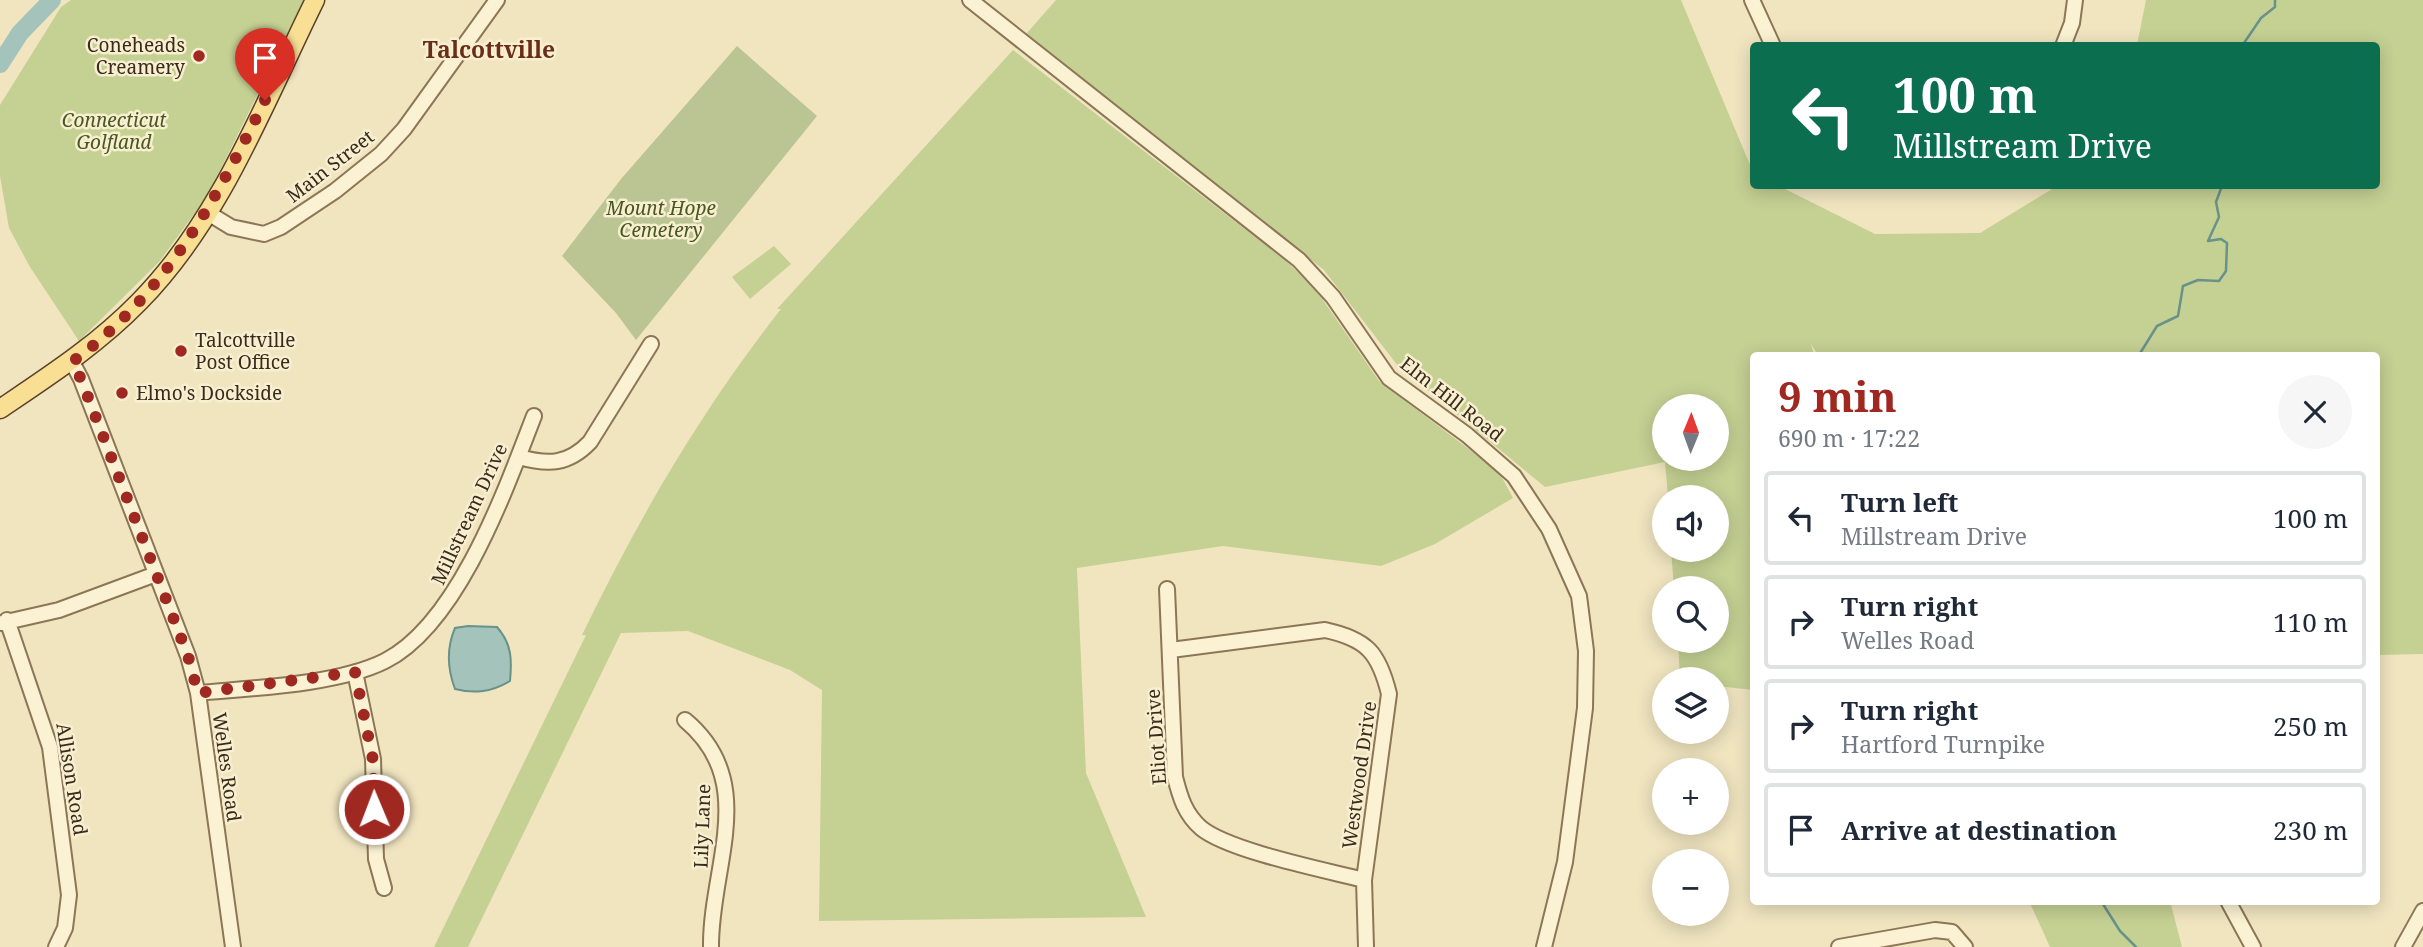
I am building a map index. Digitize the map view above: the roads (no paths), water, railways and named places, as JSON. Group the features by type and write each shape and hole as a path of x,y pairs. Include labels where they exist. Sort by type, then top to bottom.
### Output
{"main road":[{"path":"0,409 72,362 144,297 208,213 315,0"}],"street":[{"name":"Main Street","path":"208,213 231,227 249,233 264,234 281,227 335,191 381,154 404,129 497,0"},
{"name":"Elm Hill Road","path":"970,0 1299,260 1333,297 1389,378 1493,455 1514,476 1549,529 1580,596 1586,651 1585,708 1565,862 1544,947"},
{"path":"1752,0 1771,42"},
{"path":"2065,42 2072,23 2075,0"},
{"path":"519,457 559,463 577,456 590,443 651,344"},
{"name":"Welles Road","path":"72,362 81,379 188,656 198,693 233,947"},
{"name":"Millstream Drive","path":"198,693 355,672 399,652 433,624 454,595 519,457 534,416"},
{"path":"4,622 59,610 156,574"},
{"name":"Eliot Drive","path":"1167,589 1175,777 1183,807 1201,828 1223,842 1364,880"},
{"name":"Allison Road","path":"4,622 50,747 69,894 65,928 56,947"},
{"name":"Westwood Drive","path":"1171,650 1325,631 1350,636 1370,650 1382,667 1389,694 1364,880 1366,947"},
{"path":"355,672 373,760 376,859 384,888"},
{"name":"Lily Lane","path":"685,720 703,734 716,753 723,771 725,839 711,947"},
{"path":"2230,905 2253,947"},
{"path":"2403,947 2423,911"},
{"path":"1839,947 1935,930 1952,932 1965,947"}],"water":[{"path":"497,627 502,633 510,652 510,681 483,691 455,689 449,666 450,643 455,628"}],"waterway":[{"path":"0,64 20,33 52,0"},
{"path":"2245,42 2261,18 2275,7 2275,0"},
{"path":"2141,352 2157,326 2178,316 2183,286 2198,280 2219,281 2226,271 2227,243 2221,239 2208,241 2219,217 2216,202 2221,189"},
{"path":"2104,905 2120,931 2136,947"}],"place":[{"name":"Coneheads Creamery","path":"199,56"},
{"name":"Talcottville Post Office","path":"181,351"},
{"name":"Elmo's Dockside","path":"122,393"}],"district":[{"name":"Talcottville","path":"489,50"}],"park label":[{"name":"Connecticut Golfland","path":"114,131"},
{"name":"Mount Hope Cemetery","path":"661,219"}]}
